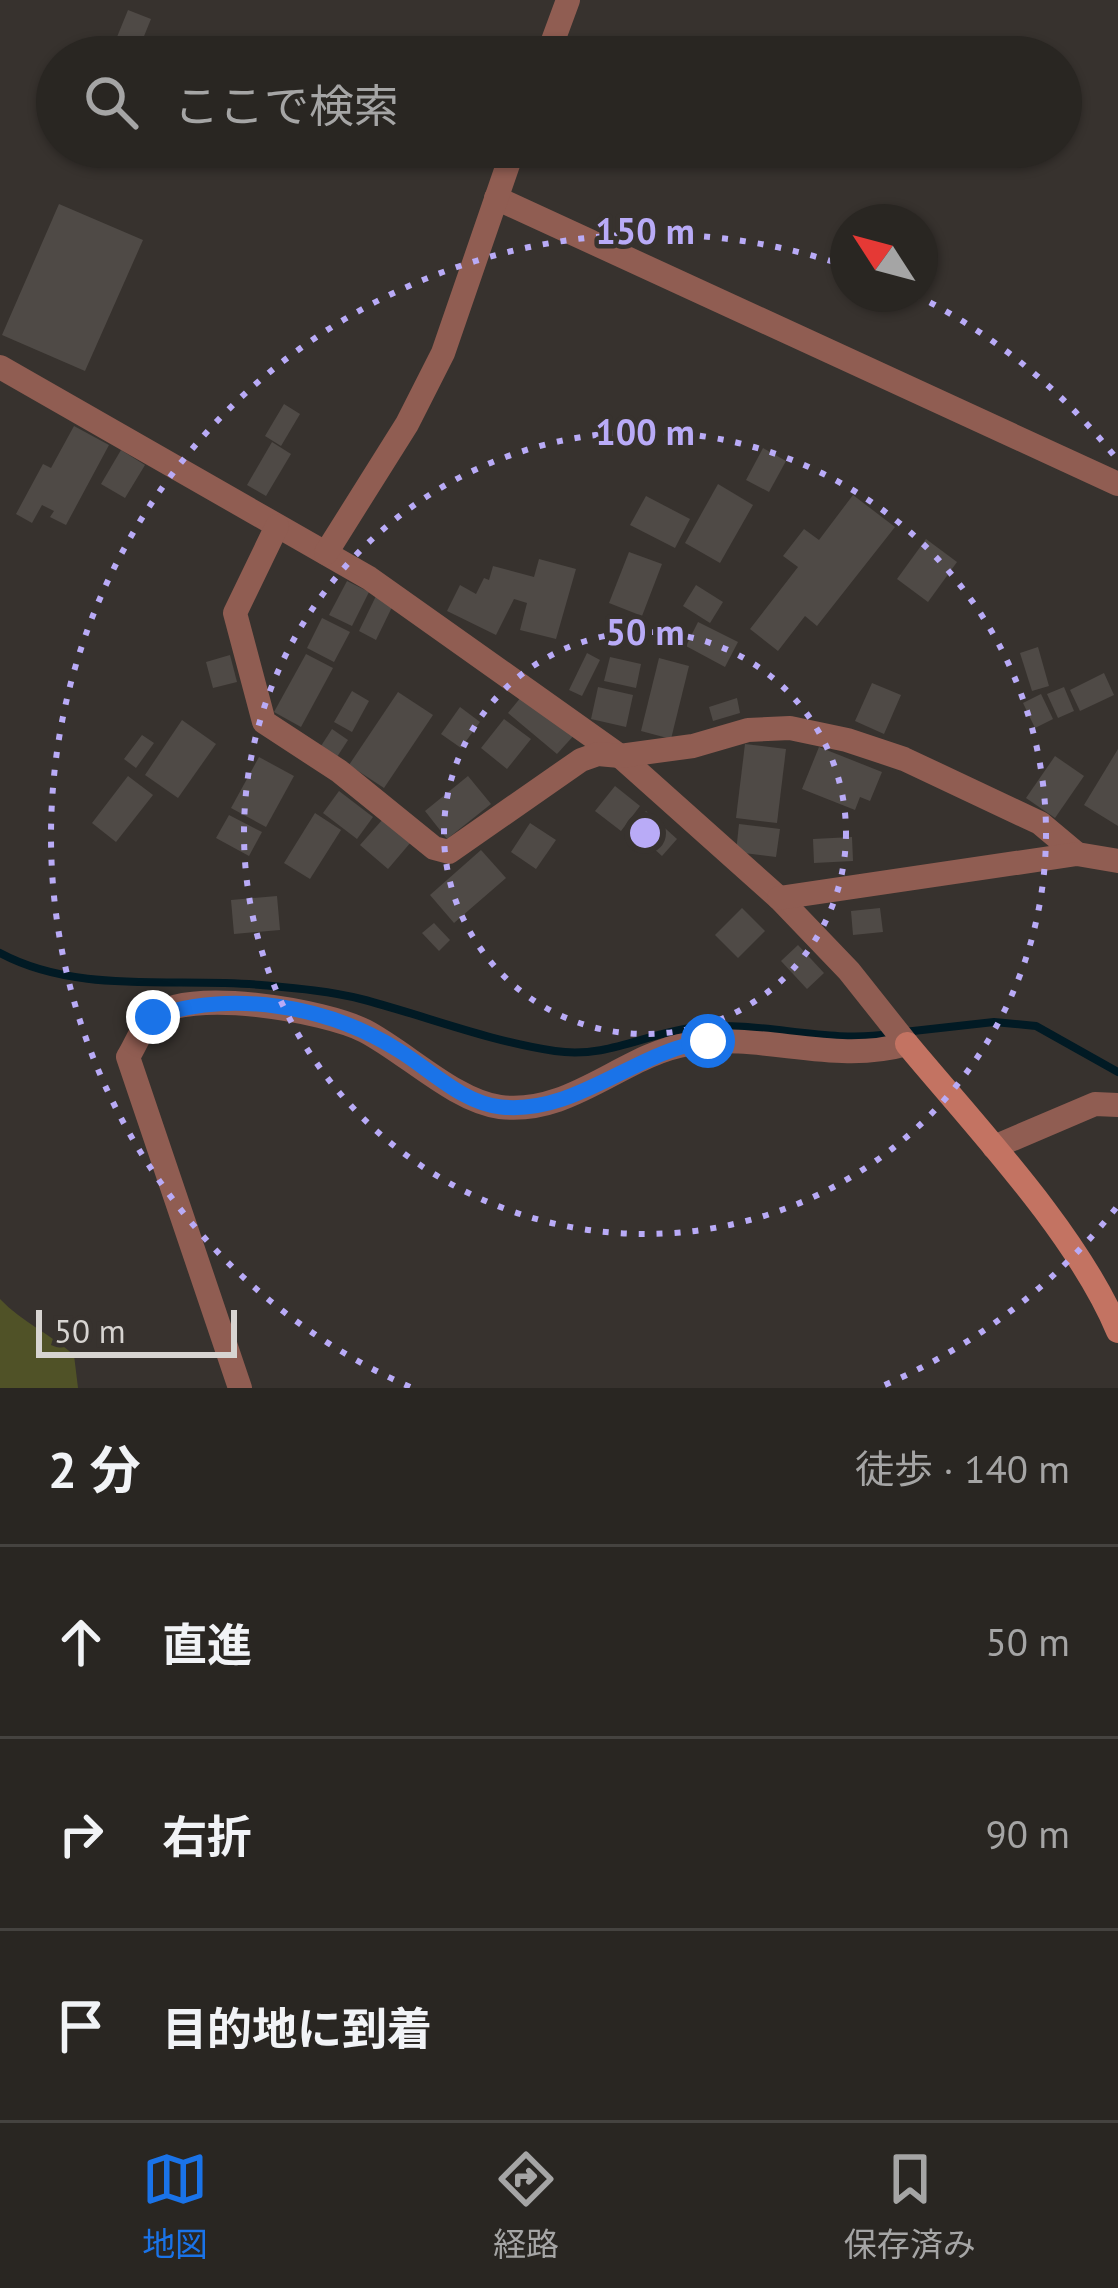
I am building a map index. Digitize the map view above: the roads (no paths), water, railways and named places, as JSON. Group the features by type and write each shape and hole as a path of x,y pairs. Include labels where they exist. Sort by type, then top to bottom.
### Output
{"street":[{"path":"555,36 568,0"},
{"path":"326,553 406,424 443,353 507,168"},
{"path":"496,199 1118,484"},
{"path":"0,367 369,578 620,756 779,898 850,971 994,1148 1094,1283 1118,1331"},
{"path":"277,526 235,614 264,722 339,771 434,848 449,852 581,760 598,754 620,756 693,746 748,730 790,728 904,759 1040,824 1077,854"},
{"path":"779,898 1077,854 1118,861"},
{"path":"240,1388 128,1058 153,1017 191,1003 281,1007 326,1017 362,1029 475,1102 505,1108 571,1096 683,1044 734,1041 878,1053 907,1044"},
{"path":"994,1148 1095,1104 1118,1105"}],"waterway":[{"path":"0,953 62,975 94,979 229,983 336,994 555,1051 611,1048 698,1027 842,1036 890,1034"},
{"path":"904,1032 994,1022 1036,1026 1118,1072"}]}
